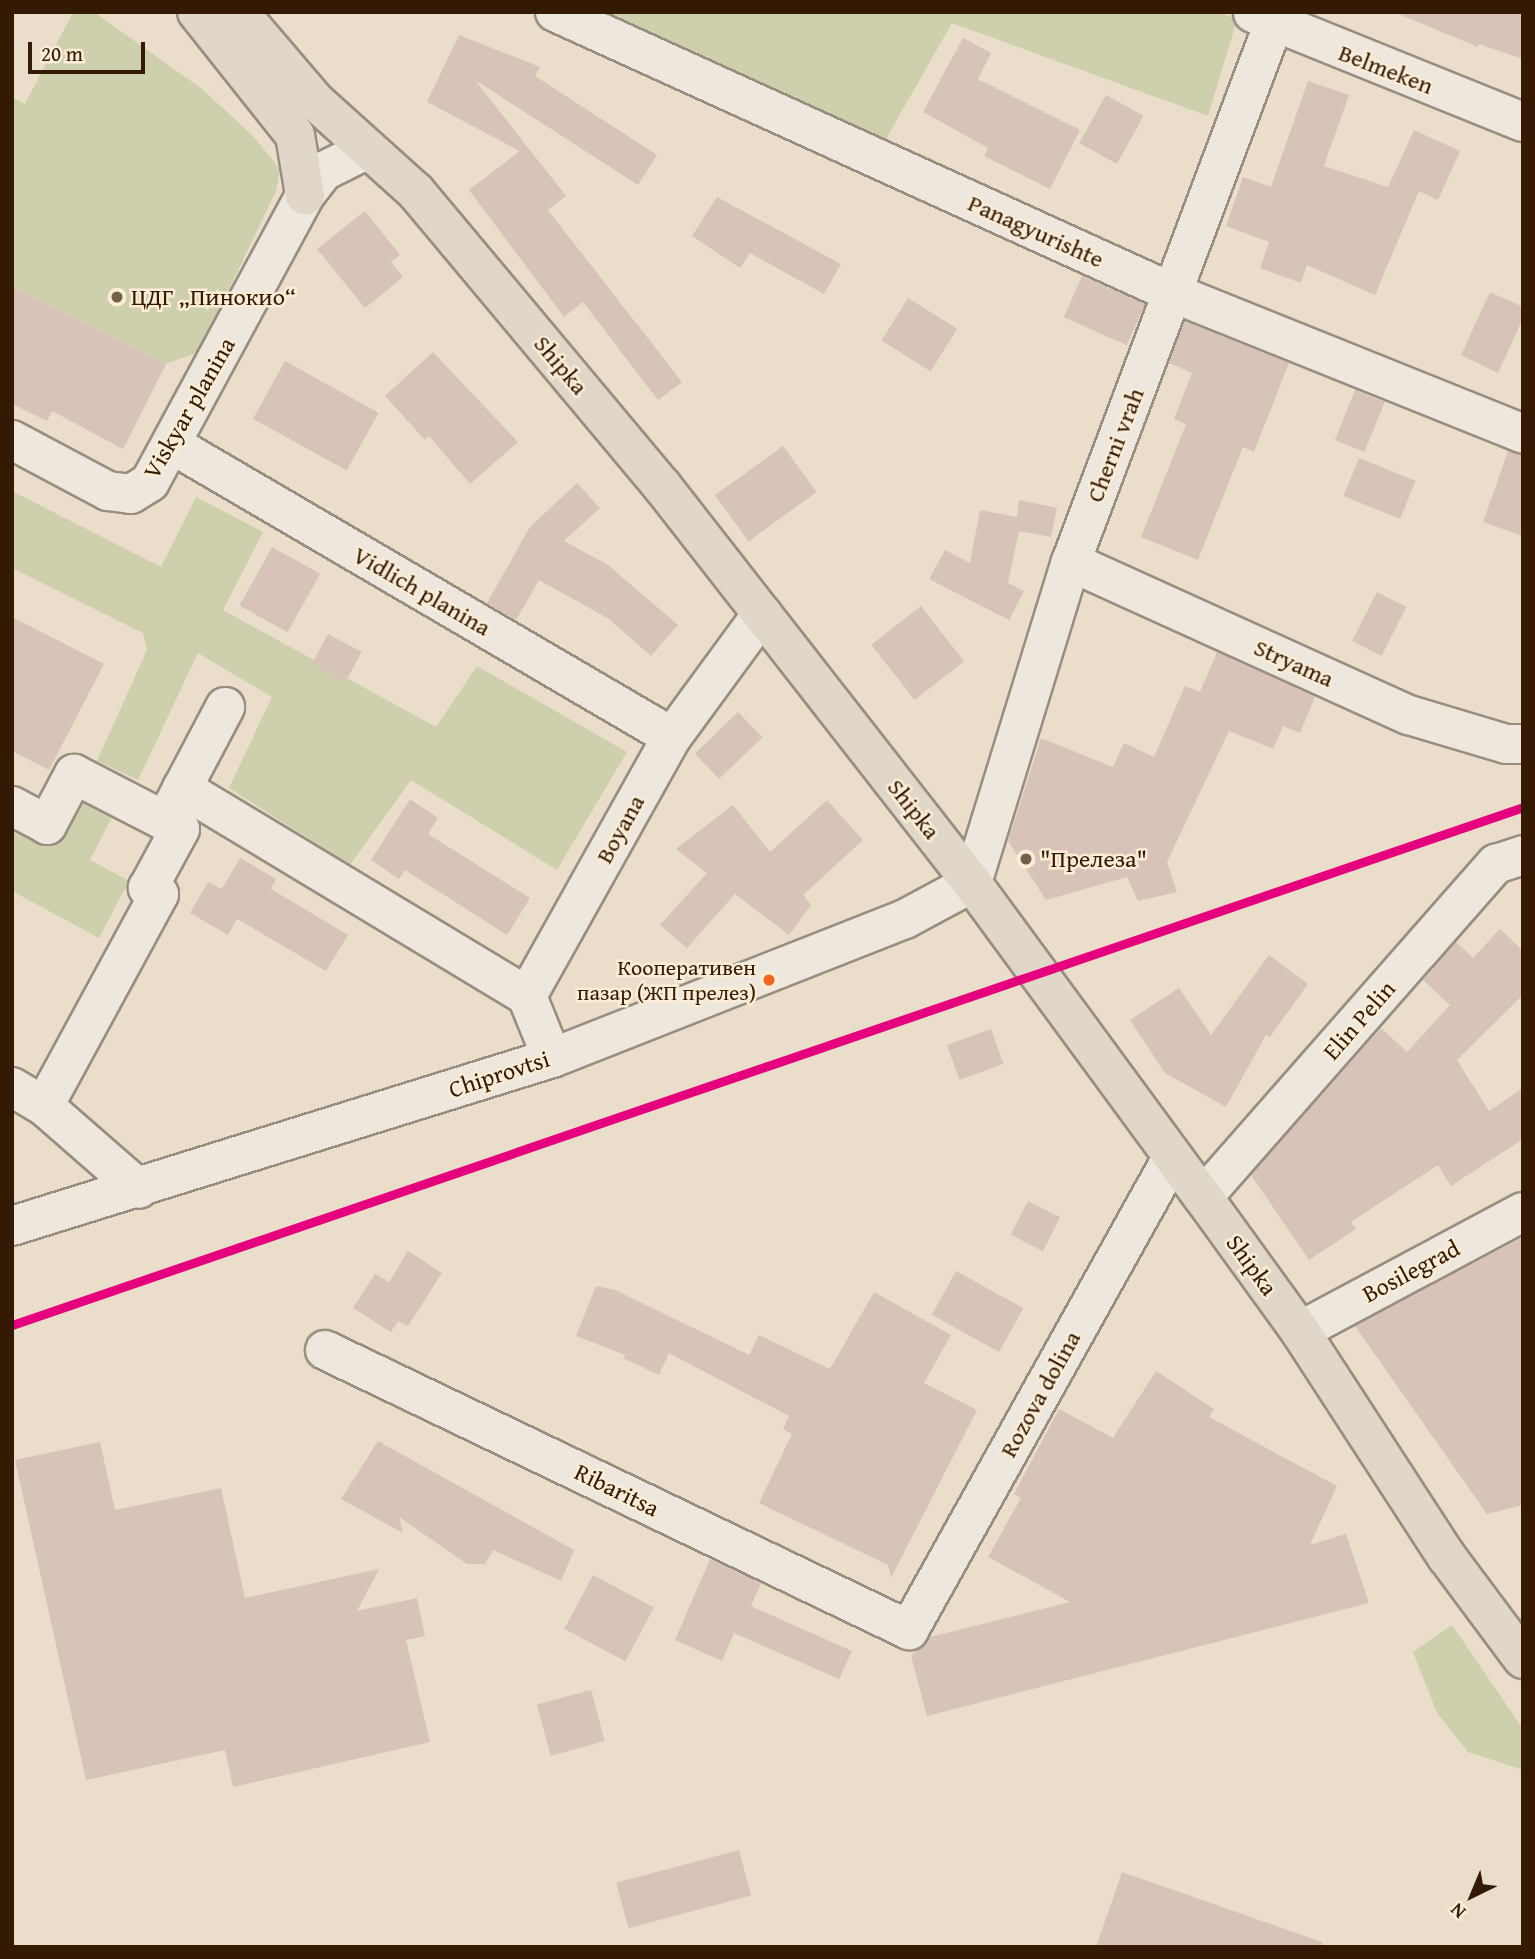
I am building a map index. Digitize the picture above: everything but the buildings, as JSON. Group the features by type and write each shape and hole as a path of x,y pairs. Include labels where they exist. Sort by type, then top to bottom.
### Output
{"main road":[{"path":"197,12 295,135 305,195"},
{"name":"Shipka","path":"239,12 315,101 416,192 662,486 972,883 1300,1331 1447,1557 1522,1658"}],"street":[{"name":"Panagyurishte","path":"555,12 1173,293 1523,433"},
{"name":"Cherni vrah","path":"972,883 1071,562 1173,293 1267,16"},
{"name":"Belmeken","path":"1267,16 1523,122"},
{"name":"Viskyar planina","path":"12,440 108,491 131,494 149,482 173,445 305,195 341,158 366,149"},
{"name":"Vidlich planina","path":"173,445 672,737"},
{"name":"Stryama","path":"1071,562 1409,715 1506,744 1523,744"},
{"name":"Boyana","path":"527,996 672,737 762,614"},
{"path":"44,1106 159,894 148,888 180,829 173,804 225,707"},
{"path":"12,806 47,825 74,774 173,804 527,996 552,1058"},
{"name":"Elin Pelin","path":"1203,1197 1496,864 1523,855"},
{"name":"Chiprovtsi","path":"12,1226 139,1189 552,1058 905,919 972,883"},
{"path":"12,1087 44,1106 139,1189"},
{"name":"Rozova dolina","path":"909,1630 1171,1158"},
{"name":"Bosilegrad","path":"1300,1331 1523,1212"},
{"name":"Ribaritsa","path":"325,1350 909,1630"}],"green space":[{"name":"ЦДГ „Пинокио“","path":"73,12 94,12 202,89 253,136 280,169 276,191 199,352 166,364 12,286 12,97 25,104"},
{"path":"598,12 1220,12 1237,20 1208,116 952,23 886,139"},
{"path":"12,491 161,567 196,497 263,532 223,610 436,727 477,666 627,752 557,870 411,780 350,865 229,788 272,697 198,653 138,780 97,761 147,650 143,633 12,568"},
{"path":"80,791 116,809 90,860 129,881 99,938 12,891 12,793 64,820"},
{"path":"1452,1625 1523,1729 1523,1770 1468,1752 1437,1713 1413,1652"}],"transit line":[{"path":"12,1325 1523,807"}],"place":[{"name":"ЦДГ „Пинокио“","path":"117,297"},
{"name":"\"Прелеза\"","path":"1026,859"},
{"name":"Кооперативен пазар (ЖП прелез)","path":"769,980"}]}
